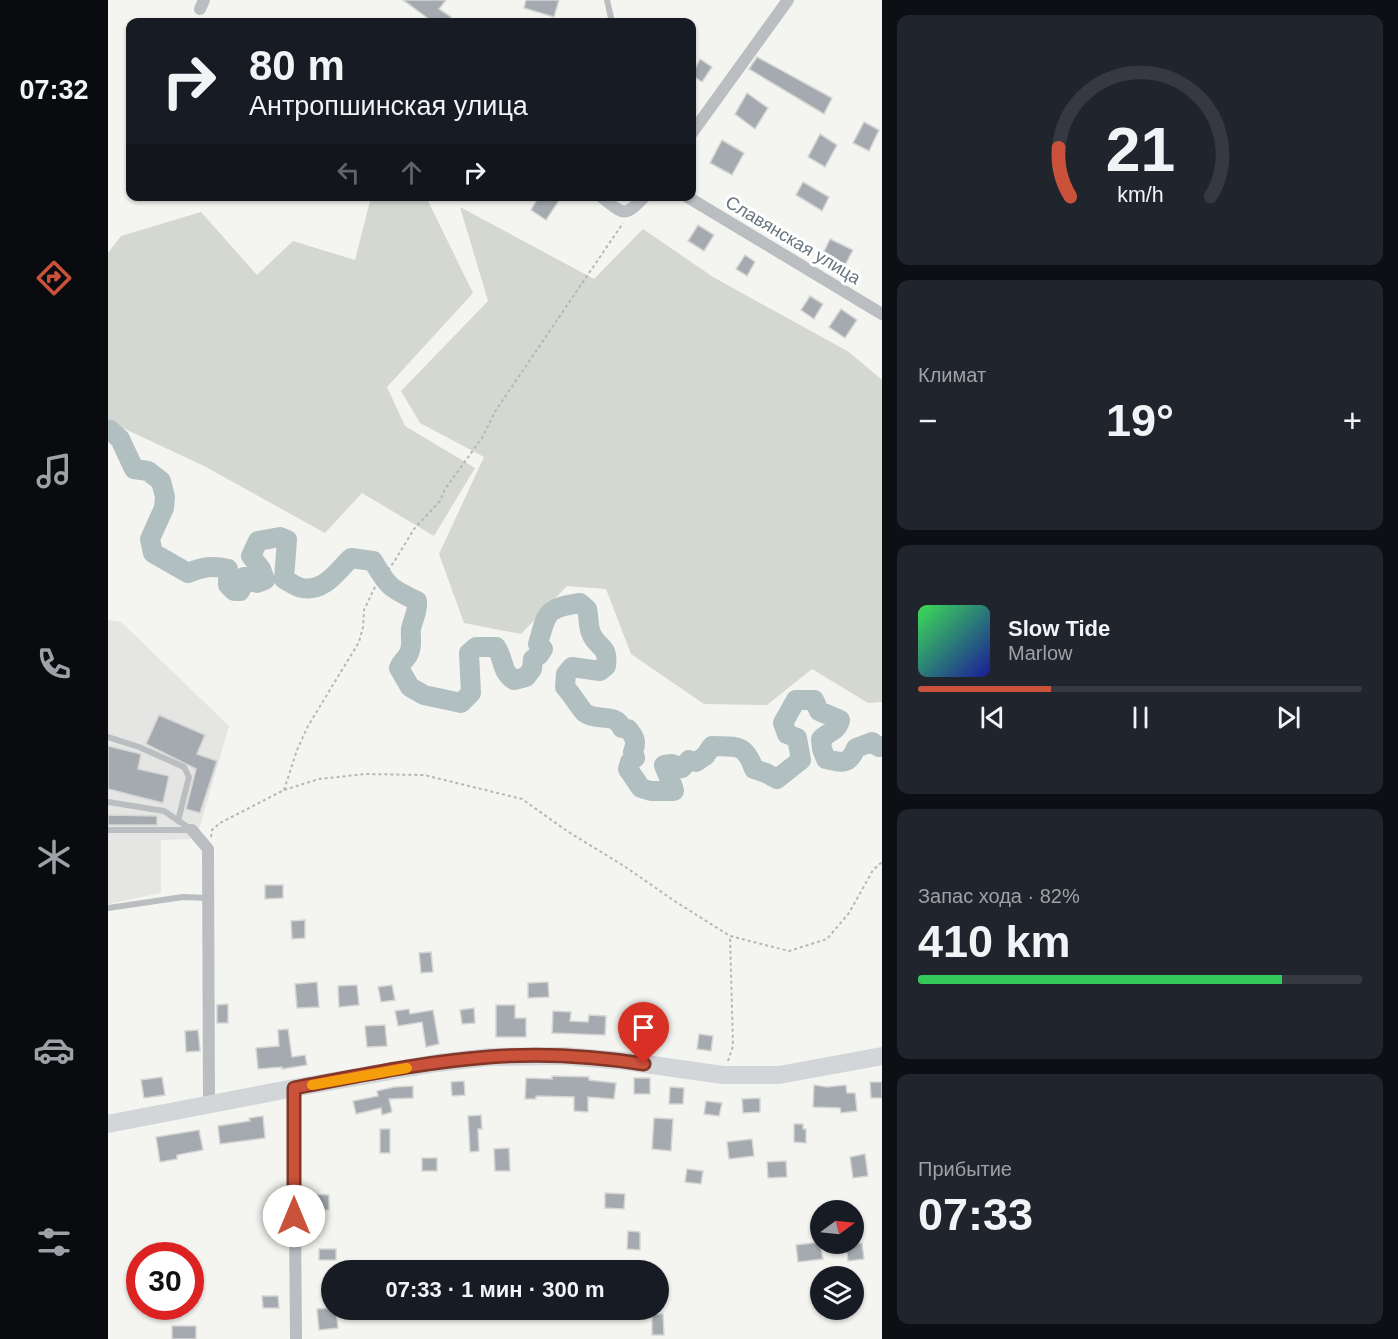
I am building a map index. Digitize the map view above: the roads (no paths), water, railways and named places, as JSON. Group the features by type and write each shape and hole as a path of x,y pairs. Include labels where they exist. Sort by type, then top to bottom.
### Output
{"street":[{"path":"696,127 788,0"},
{"path":"607,201 619,210 631,211 640,201"},
{"name":"Славянская улица","path":"694,201 882,314"},
{"path":"192,831 208,849 209,1105"},
{"path":"108,1124 294,1088 437,1063 490,1057 584,1058 624,1061 723,1075 779,1075 882,1056"},
{"path":"294,1088 297,1339"}],"lane":[{"path":"607,0 611,18"},
{"path":"108,737 139,747 184,767 189,777 178,821"},
{"path":"108,802 164,811 192,831"},
{"path":"108,830 192,831"},
{"path":"108,908 183,897 209,898"}],"waterway":[{"path":"108,431 110,430 120,439 134,469 148,471 161,481 165,497 164,508 150,539 153,553 188,573 208,567 228,569 228,585 234,591 240,591 244,577 257,583 265,580 261,569 251,556 258,541 280,537 287,540 284,579 300,587 310,588 324,584 351,558 373,561 390,586 417,601 411,629 410,650 399,668 410,687 424,695 461,703 471,693 469,653 476,647 496,647 510,677 514,680 526,677 532,669 533,659 543,649 538,644 549,614 560,607 580,603 587,609 593,638 606,654 606,666 600,671 572,667 566,674 565,687 585,713 615,720 622,728 628,729 635,740 633,752 635,758 630,762 628,769 641,788 651,791 674,791 664,765 672,764 682,768 689,760 696,762 705,756 712,746 739,748 747,755 754,769 777,779 801,760 797,738 787,734 783,723 796,700 814,700 819,711 840,720 835,729 821,739 826,759 848,760 856,748 872,742 879,747 882,746"}]}
